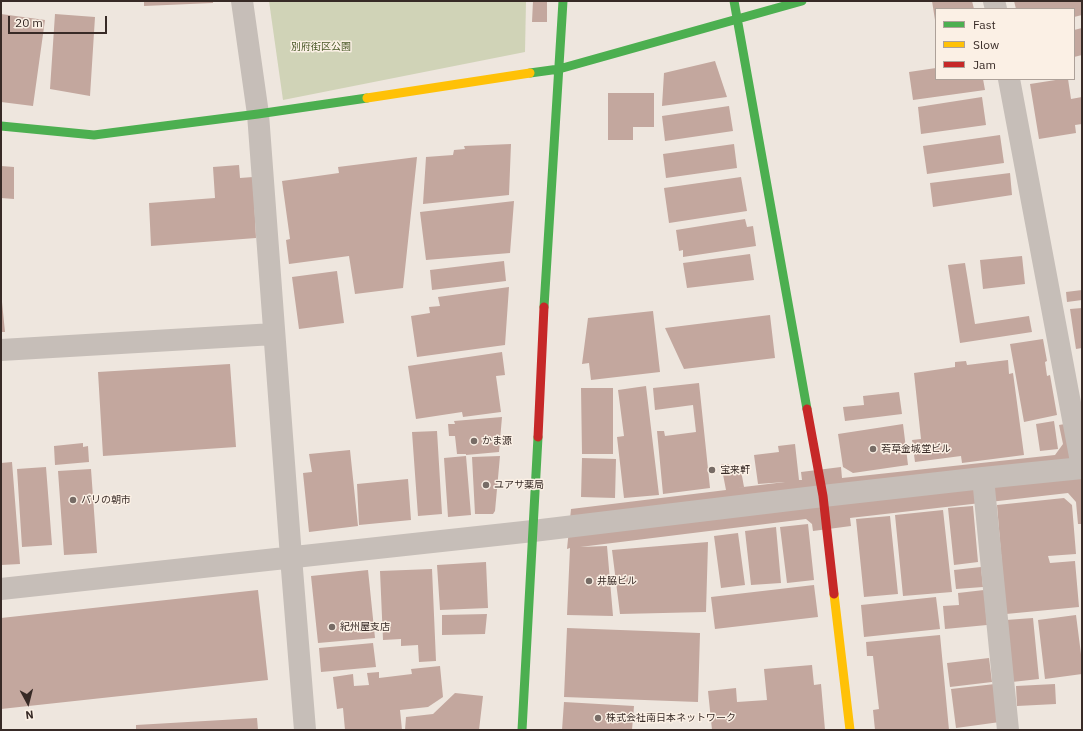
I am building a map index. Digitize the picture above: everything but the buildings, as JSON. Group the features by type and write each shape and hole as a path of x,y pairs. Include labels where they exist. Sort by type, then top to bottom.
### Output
{"street":[{"path":"242,1 258,114 305,730"},
{"path":"522,730 546,269 563,1"},
{"path":"734,1 823,496 850,730"},
{"path":"1,126 94,134 258,114 559,69 802,1"},
{"path":"1,589 533,531 1082,467 1009,80"},
{"path":"1,350 274,334"},
{"path":"983,478 1008,730"}],"green space":[{"name":"別府街区公園","path":"269,1 526,1 525,52 283,100"}],"traffic: fast":[{"path":"544,307 563,1"},
{"path":"734,1 807,409"},
{"path":"530,73 559,69 802,1"},
{"path":"1,126 94,135 258,114 367,98"},
{"path":"522,730 538,437"}],"traffic: slow":[{"path":"367,98 530,73"},
{"path":"834,594 850,730"}],"traffic: jam":[{"path":"538,437 544,307"},
{"path":"807,409 823,496 834,594"}],"place":[{"name":"かま源","path":"474,441"},
{"name":"若草金城堂ビル","path":"873,449"},
{"name":"宝来軒","path":"712,470"},
{"name":"ユアサ薬局","path":"486,485"},
{"name":"パリの朝市","path":"73,500"},
{"name":"井脇ビル","path":"589,581"},
{"name":"紀州屋支店","path":"332,627"},
{"name":"株式会社南日本ネットワーク","path":"598,718"}]}
